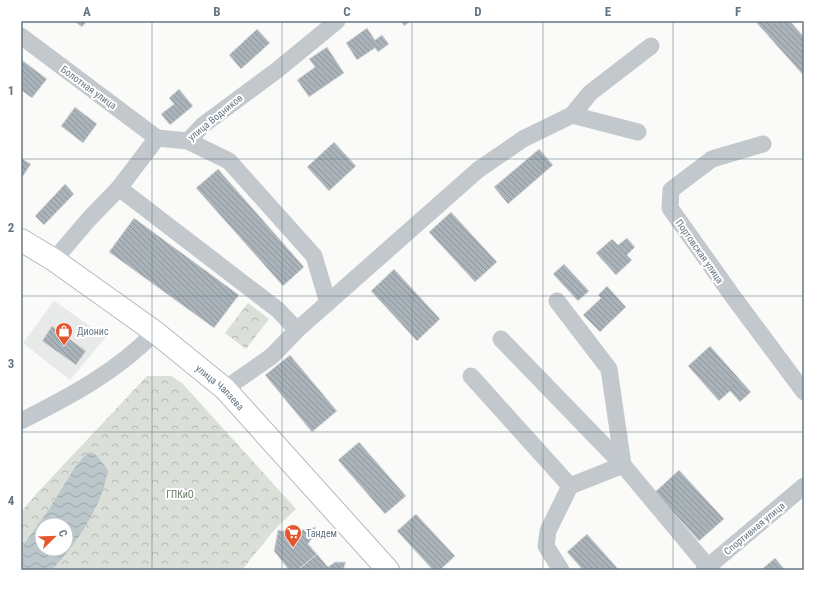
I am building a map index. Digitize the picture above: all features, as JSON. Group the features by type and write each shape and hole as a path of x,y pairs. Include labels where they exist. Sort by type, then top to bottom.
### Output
{"main road":[{"name":"улица Чапаева","path":"21,240 54,260 155,332 225,389 388,570"}],"street":[{"name":"улица Водников","path":"157,138 188,141 203,124 276,71 337,21"},
{"name":"Болотная улица","path":"21,36 157,138"},
{"path":"225,389 272,356 297,330 478,170 523,139 572,115 590,93 651,46"},
{"path":"572,115 638,132"},
{"path":"54,260 89,219 119,188 157,138"},
{"path":"188,141 229,161 314,256 328,303"},
{"name":"Портовская улица","path":"763,144 712,159 671,190 670,208 734,298 804,392"},
{"path":"119,188 278,310 297,330"},
{"path":"557,301 609,369 623,465"},
{"path":"21,421 102,376 142,345 155,332"},
{"path":"501,340 623,465 706,568"},
{"path":"471,376 570,486"},
{"path":"561,570 546,546 548,531 570,486 623,465"},
{"name":"Спортивная улица","path":"706,568 804,486"}],"shaded area":[{"path":"54,301 106,337 70,380 23,343"}],"green space":[{"path":"248,303 269,319 246,349 225,333"},
{"name":"ГПКиО","path":"147,376 171,376 182,383 296,509 275,529 242,570 52,570 63,557 74,557 74,543 96,508 84,456 75,467 43,517 34,517 34,530 21,548 21,512"}],"water":[{"path":"91,452 97,456 108,470 105,484 94,511 74,544 74,517 43,517 75,467 84,456"},
{"path":"34,530 34,557 63,557 52,570 21,570 21,548"}],"building":[{"path":"74,21 87,21 82,27"},
{"path":"401,21 411,21 404,26"},
{"path":"755,21 790,21 804,37 804,76"},
{"path":"367,28 375,40 382,35 389,44 378,52 375,48 357,60 346,43"},
{"path":"257,29 270,43 241,69 229,55"},
{"path":"327,47 344,73 309,97 297,80 315,67 309,59"},
{"path":"22,60 47,79 32,98 21,90"},
{"path":"179,89 193,106 170,125 161,114 174,104 169,98"},
{"path":"75,107 97,124 83,143 61,126"},
{"path":"334,142 356,166 329,191 307,167"},
{"path":"539,149 553,165 508,204 494,187"},
{"path":"21,158 31,164 21,179"},
{"path":"218,169 304,267 283,286 196,188"},
{"path":"65,184 74,194 44,225 35,216"},
{"path":"451,212 497,262 475,282 429,232"},
{"path":"134,218 239,295 214,328 109,252"},
{"path":"627,238 635,247 627,255 632,260 616,275 596,253 612,239 618,245"},
{"path":"564,264 589,291 578,301 553,274"},
{"path":"394,269 440,319 417,341 371,291"},
{"path":"607,286 626,307 600,332 583,315 601,298 598,295"},
{"name":"Дионис","path":"52,326 86,351 76,365 42,341"},
{"path":"710,346 751,392 740,402 730,391 719,401 688,366"},
{"path":"290,355 337,411 312,432 265,375"},
{"path":"359,442 406,496 385,514 338,460"},
{"path":"679,470 724,519 699,541 655,492"},
{"path":"416,514 455,556 440,570 433,570 397,531"},
{"name":"Тандем","path":"316,527 313,537 308,544 317,554 298,570 289,570 274,551 278,530 299,533 304,529"},
{"path":"587,534 619,570 583,570 567,552"},
{"path":"317,554 328,567 335,562 346,562 343,570 298,570"},
{"path":"775,558 785,570 761,570"}],"place":[{"name":"Дионис","path":"64,346"},
{"name":"Тандем","path":"293,548"}]}
